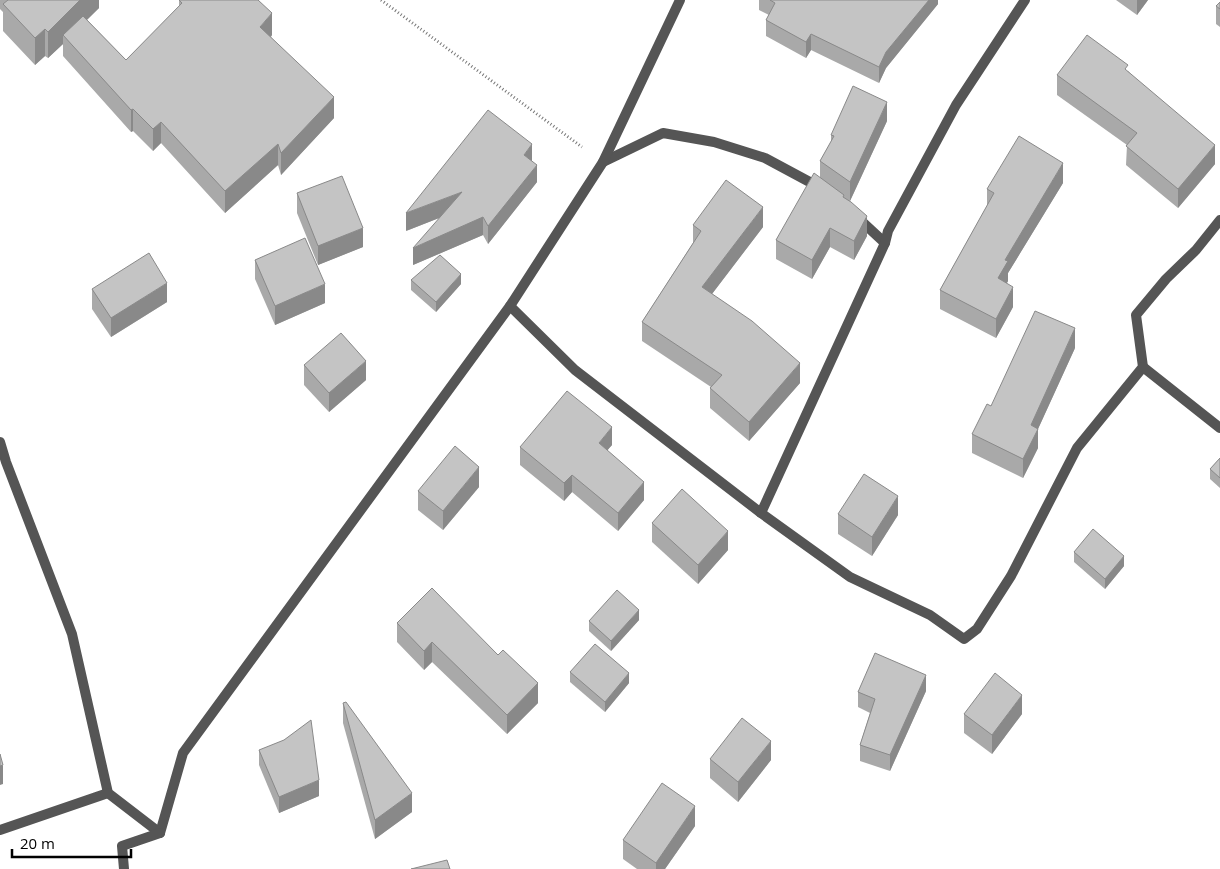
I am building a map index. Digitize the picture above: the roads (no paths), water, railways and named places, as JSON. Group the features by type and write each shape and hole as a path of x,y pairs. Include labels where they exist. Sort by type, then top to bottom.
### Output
{"street":[{"path":"160,833 183,753 510,306 603,162 680,0"},
{"path":"761,513 885,243 888,230 956,105 1025,0"},
{"path":"603,162 662,133 714,142 765,158 812,183 828,194"},
{"path":"851,211 885,243"},
{"path":"510,306 575,370 761,513 850,577 930,616 964,639 977,630 1011,576 1077,448 1142,367 1136,315 1166,278 1196,250 1220,220"},
{"path":"1142,367 1220,428"},
{"path":"0,442 72,634 108,793 160,833"},
{"path":"0,830 108,793"},
{"path":"124,869 122,846 160,833"}]}
